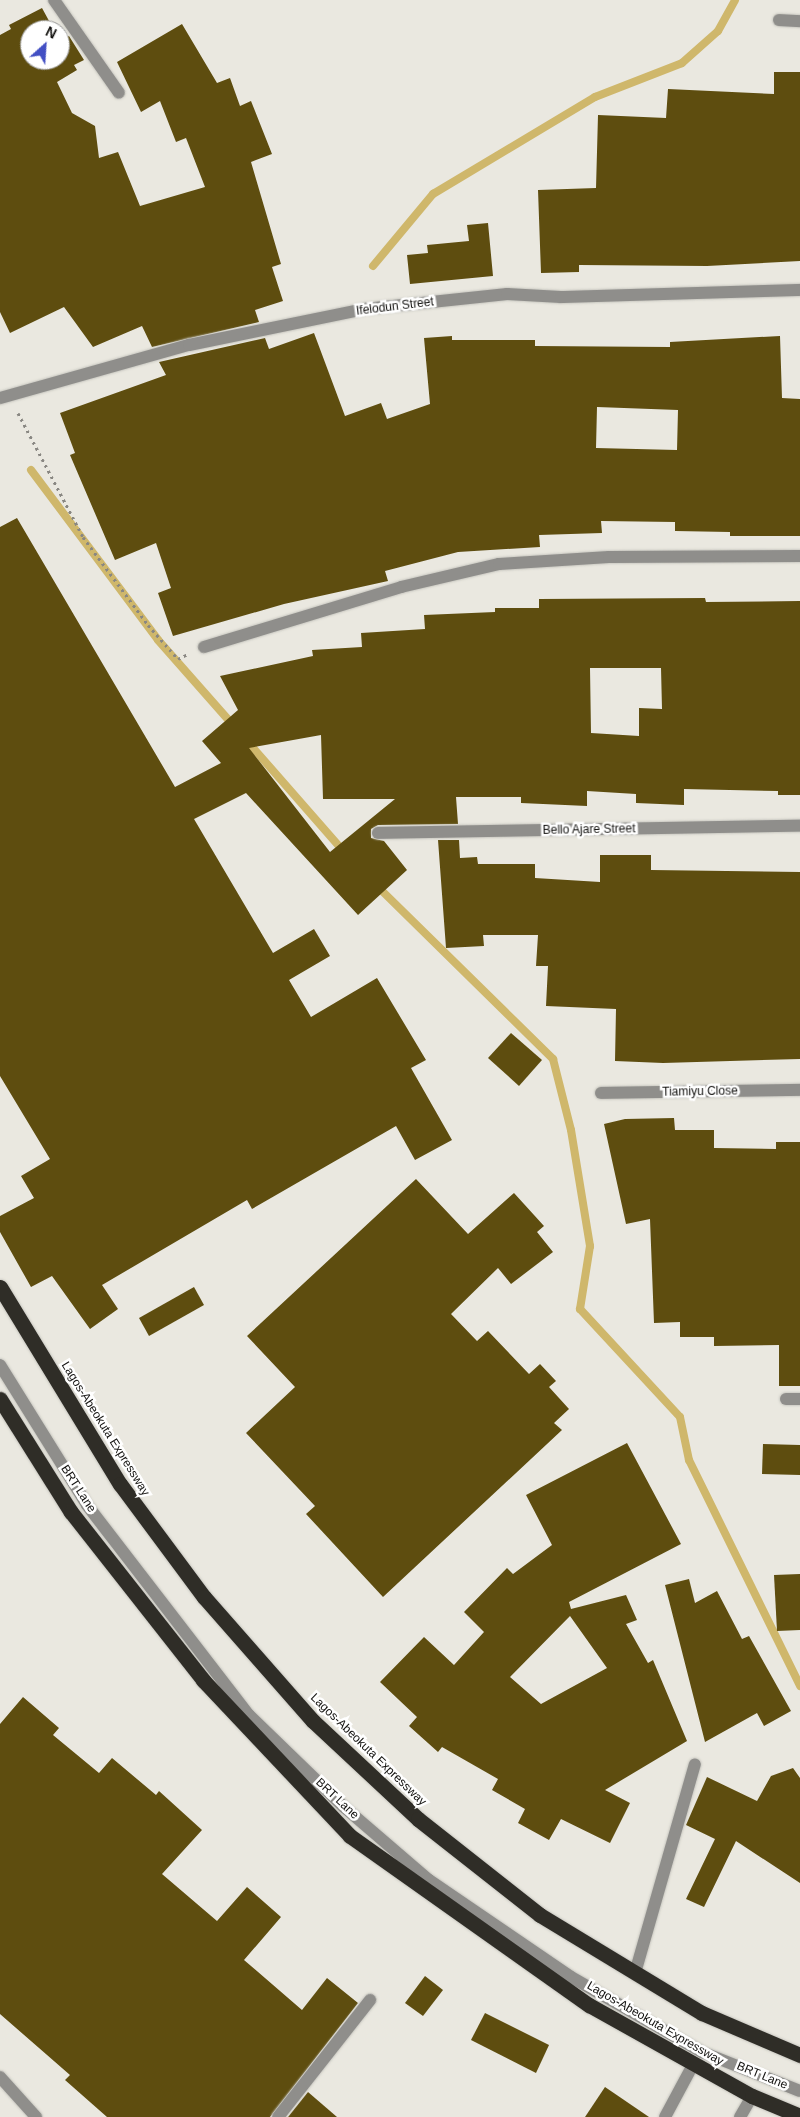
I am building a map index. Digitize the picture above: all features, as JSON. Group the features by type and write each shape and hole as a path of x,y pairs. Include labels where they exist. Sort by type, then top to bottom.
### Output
{"highway":[{"name":"Lagos-Abeokuta Expressway","path":"0,1287 120,1484 204,1597 313,1721 418,1819 540,1915 702,2013 800,2055"},
{"name":"Lagos-Abeokuta Expressway","path":"0,1398 71,1512 203,1680 350,1836 589,2005 752,2096 800,2116"}],"street":[{"path":"54,0 119,93"},
{"path":"779,20 800,20"},
{"name":"Ifelodun Street","path":"5,396 189,345 365,309 507,294 561,297 800,290"},
{"path":"204,647 401,587 499,564 609,557 800,556"},
{"name":"Bello Ajare Street","path":"378,833 800,826"},
{"name":"Tiamiyu Close","path":"601,1093 800,1090"},
{"name":"BRT Lane","path":"0,1365 87,1505 249,1715 344,1807 429,1880 572,1976 702,2052 800,2091"},
{"path":"786,1399 800,1399"},
{"path":"635,1973 695,1764"},
{"path":"278,2117 370,2000"},
{"path":"665,2117 694,2063"},
{"path":"2,2083 36,2117"},
{"path":"740,2117 752,2096"}],"path":[{"path":"5,396 83,537 148,625 178,659 204,647"}],"building":[{"path":"42,8 49,20 20,20 20,70 70,70 70,38 84,60 74,65 77,70 57,82 72,113 95,126 99,158 118,152 140,206 205,187 186,138 176,142 160,101 141,112 117,62 182,24 217,83 230,78 240,106 251,101 272,154 251,162 281,264 272,267 283,301 255,310 259,322 152,347 142,326 93,347 64,307 10,333 0,312 0,35 11,29 9,25"},
{"path":"774,72 800,72 800,261 707,266 579,265 579,272 541,273 538,190 596,188 598,115 666,118 668,89 774,94"},
{"path":"488,223 493,276 410,284 407,255 428,253 427,245 469,241 467,225"},
{"path":"314,333 345,416 381,403 387,419 430,404 424,338 452,336 452,340 535,340 535,346 670,347 670,342 780,336 782,398 800,399 800,536 730,536 730,532 675,531 675,522 601,521 602,533 539,535 540,547 458,552 385,571 388,581 284,604 173,636 158,593 171,588 156,543 115,560 70,455 75,453 60,413 166,375 159,362 265,338 269,349","holes":["597,407 678,410 677,450 596,448"]},
{"path":"17,518 175,787 221,763 202,741 238,710 220,676 313,656 312,650 362,647 361,633 425,629 424,615 495,612 495,608 539,608 539,599 705,598 706,602 800,601 800,795 778,795 778,791 684,789 684,805 636,803 636,794 587,791 587,806 521,803 521,797 456,797 458,824 378,825 371,829 371,838 384,841 407,870 358,915 246,793 194,819 273,953 314,929 330,956 289,980 311,1017 377,978 426,1060 411,1068 452,1140 415,1160 396,1126 252,1209 247,1200 102,1285 118,1309 90,1329 52,1276 31,1287 0,1232 0,1216 34,1198 21,1176 50,1159 0,1076 0,527","holes":["590,668 661,668 662,709 639,708 639,736 591,733","321,735 323,799 395,799 330,852 249,748"]},
{"path":"438,840 459,840 460,858 477,857 478,864 535,864 535,878 600,882 600,855 651,855 651,870 800,872 800,1059 663,1063 615,1061 616,1009 546,1006 548,966 536,966 538,935 483,935 484,946 446,948"},
{"path":"511,1033 542,1060 519,1086 488,1058"},
{"path":"674,1118 675,1130 714,1130 714,1148 776,1149 776,1142 800,1142 800,1386 779,1386 779,1345 714,1346 714,1337 680,1337 680,1322 654,1323 650,1219 626,1224 604,1124 625,1119"},
{"path":"416,1179 468,1234 514,1193 544,1226 537,1232 553,1252 511,1284 498,1268 451,1314 477,1341 488,1331 529,1374 540,1364 556,1381 549,1387 569,1409 554,1423 562,1430 383,1597 306,1514 315,1506 246,1433 295,1387 247,1336"},
{"path":"194,1287 204,1305 149,1336 139,1318"},
{"path":"627,1443 681,1544 569,1602 571,1609 626,1595 637,1620 626,1624 648,1663 653,1660 687,1741 605,1790 630,1803 610,1843 561,1819 549,1840 518,1823 525,1809 492,1790 498,1779 442,1747 438,1752 409,1726 417,1717 380,1682 424,1637 454,1665 484,1632 464,1612 507,1568 513,1574 552,1545 526,1495","holes":["570,1616 607,1668 541,1704 510,1677"]},
{"path":"763,1444 800,1445 800,1475 762,1474"},
{"path":"800,1574 800,1630 777,1631 774,1575"},
{"path":"689,1579 695,1603 717,1591 742,1639 749,1636 791,1711 764,1726 757,1713 705,1742 665,1585"},
{"path":"23,1697 59,1728 53,1735 99,1773 112,1758 156,1795 159,1791 202,1830 162,1874 217,1921 247,1887 281,1917 244,1960 302,2010 327,1978 358,2003 270,2117 107,2117 65,2080 70,2075 0,2014 0,1724"},
{"path":"793,1768 800,1778 800,1883 736,1841 704,1907 686,1899 715,1839 686,1825 707,1777 757,1801 771,1776"},
{"path":"425,1976 443,1990 423,2016 405,2003"},
{"path":"485,2013 549,2045 536,2073 471,2040"},
{"path":"605,2087 649,2117 585,2117"},
{"path":"308,2092 337,2117 288,2117"}],"waterway":[{"path":"373,266 433,194 595,97 682,63 718,31 735,0"},
{"path":"31,470 158,640 233,725"},
{"path":"247,741 345,853"},
{"path":"377,886 553,1059 571,1130 590,1246 580,1309 680,1417 689,1460 800,1686"}]}
